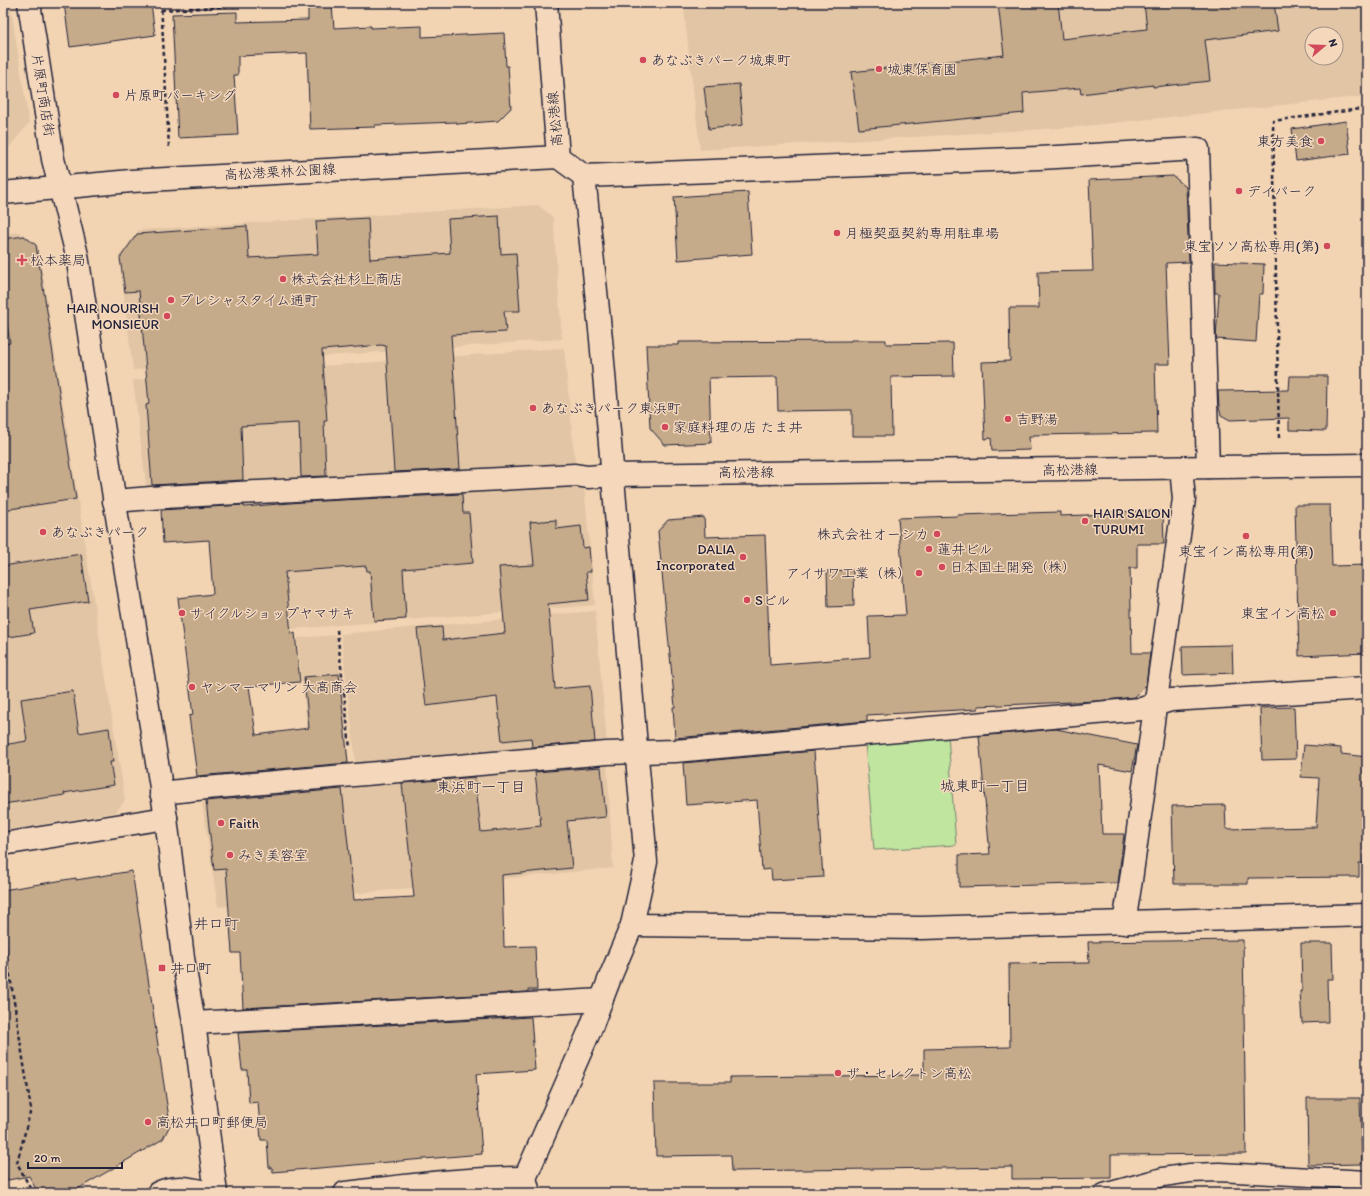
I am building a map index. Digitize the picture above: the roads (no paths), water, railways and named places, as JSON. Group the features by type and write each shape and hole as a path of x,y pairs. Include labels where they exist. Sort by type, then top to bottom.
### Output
{"street":[{"name":"片原町商店街","path":"29,3 53,159 77,255 114,502 166,818 183,958 194,1023 216,1193"},
{"name":"高松港線","path":"546,3 558,158 584,176"},
{"path":"345,1193 424,1189 496,1178 527,1185 632,925 646,862 600,332 584,176 1039,158 1198,149 1208,467"},
{"name":"高松港栗林公園線","path":"3,194 60,187 131,181 558,158"},
{"name":"高松港線","path":"114,502 164,497 576,475 588,477 612,474 1367,466"},
{"path":"1124,923 1184,499 1181,468"},
{"path":"161,793 352,775 636,752 675,751 1140,709 1171,700 1367,688"},
{"path":"3,844 166,818"},
{"path":"632,925 922,928 1367,915"},
{"path":"194,1023 602,1000"},
{"path":"158,1193 165,1190 187,1187 211,1193"}],"lane":[{"path":"1104,1193 1163,1177 1190,1173 1219,1172 1367,1180"}],"place":[{"name":"あなぶきパーク城東町","path":"643,60"},
{"name":"城東保育園","path":"879,69"},
{"name":"片原町パーキング","path":"116,95"},
{"name":"東方美食","path":"1321,141"},
{"name":"デイパーク","path":"1239,191"},
{"name":"月極契亟契約専用駐車場","path":"837,233"},
{"name":"東宝ソソ高松専用(第)","path":"1327,246"},
{"name":"松本薬局","path":"22,260"},
{"name":"株式会社杉上商店","path":"283,279"},
{"name":"プレシャスタイム通町","path":"171,300"},
{"name":"HAIR NOURISH MONSIEUR","path":"167,316"},
{"name":"あなぶきパーク東浜町","path":"533,408"},
{"name":"吉野湯","path":"1008,419"},
{"name":"家庭料理の店 たま井","path":"665,427"},
{"name":"HAIR SALON TURUMI","path":"1085,521"},
{"name":"あなぶきパーク","path":"43,532"},
{"name":"株式会社オーシカ","path":"937,534"},
{"name":"東宝イン高松専用(第)","path":"1246,536"},
{"name":"蓮井ビル","path":"929,549"},
{"name":"DALIA Incorporated","path":"743,557"},
{"name":"日本国土開発（株）","path":"942,567"},
{"name":"アイサワ工業（株）","path":"919,573"},
{"name":"Sビル","path":"747,600"},
{"name":"サイクルショップヤマサキ","path":"182,613"},
{"name":"東宝イン高松","path":"1333,613"},
{"name":"ヤンマーマリン 大高商会","path":"192,687"},
{"name":"Faith","path":"221,823"},
{"name":"みき美容室","path":"230,855"},
{"name":"井口町","path":"162,968"},
{"name":"ザ・セレクトン高松","path":"838,1073"},
{"name":"高松井口町郵便局","path":"148,1122"}],"district":[{"name":"城東町一丁目","path":"985,786"},
{"name":"東浜町一丁目","path":"481,787"},
{"name":"井口町","path":"216,924"}]}
